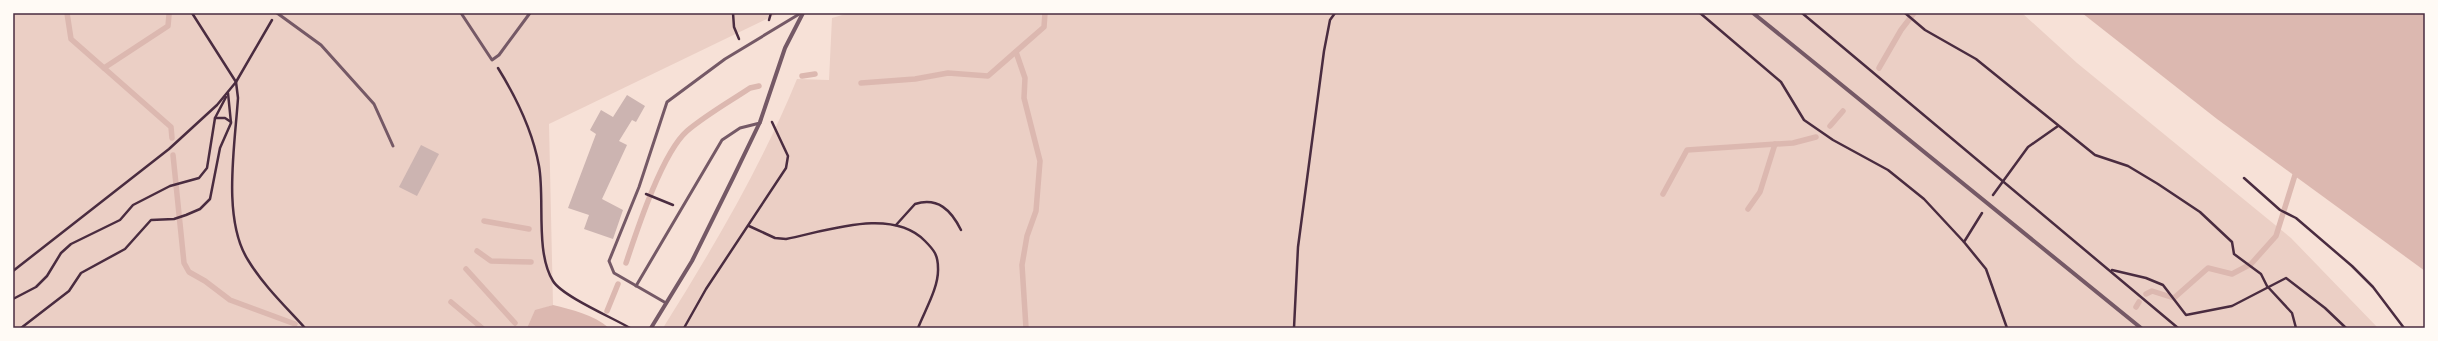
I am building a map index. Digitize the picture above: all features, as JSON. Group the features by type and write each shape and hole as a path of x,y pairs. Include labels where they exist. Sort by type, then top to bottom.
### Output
{"street":[{"path":"650,328 692,261 760,123 770,98 785,48 802,13"},
{"path":"1754,13 2141,328"}],"lane":[{"path":"277,13 321,45 374,104 393,146"},
{"path":"462,13 492,60 499,55 530,13"},
{"path":"666,303 614,273 609,261 638,190 667,102 743,48 802,13"},
{"path":"636,286 722,140 740,128 760,123"}],"path":[{"path":"192,13 236,82 238,98 233,206 238,236 248,260 305,328"},
{"path":"13,270 169,150 228,92 236,82 277,13"},
{"path":"733,13 734,27 743,48"},
{"path":"1294,328 1298,247 1324,51 1330,20 1335,13"},
{"path":"1700,13 1781,82 1804,120 1833,140 1888,170 1924,199 1964,242"},
{"path":"1802,13 2178,328"},
{"path":"1905,13 1925,30 1976,59 2095,155 2128,166 2200,212 2232,242 2234,254 2261,274 2269,288 2292,313 2296,328"},
{"path":"492,60 527,125 539,167 541,216 546,264 553,281 568,294 630,328"},
{"path":"13,299 36,287 47,276 61,253 71,244 120,220 133,205 170,186 198,178 207,168 215,118 228,92"},
{"path":"21,328 69,291 81,272 126,249 151,220 174,219 186,215 200,209 210,199 220,148 231,123 228,92"},
{"path":"684,328 706,289 786,168 788,156 770,116 770,98"},
{"path":"215,118 224,118 231,123"},
{"path":"2244,178 2280,210 2330,245 2377,292 2404,328"},
{"path":"638,190 663,201"},
{"path":"896,225 915,204 934,202 941,204 954,216 962,230"},
{"path":"749,226 775,238 786,239 869,223 896,225 920,236 936,252 938,269 934,286 918,328"},
{"path":"2110,270 2146,278 2163,285 2166,291 2186,315 2232,306 2286,278 2325,308 2346,328"}],"shaded area":[{"path":"13,13 779,13 549,124 553,305 535,311 527,328 13,328"},
{"path":"849,13 2022,13 2077,63 2291,238 2378,328 663,328 700,268 752,175 783,112 797,79 829,80 832,18"},
{"path":"2082,13 2425,13 2425,271 2217,119"},
{"path":"553,305 589,316 603,323 609,328 527,328 535,310"}],"building":[{"path":"627,95 645,106 636,122 632,120 619,141 627,145 602,199 623,210 613,239 584,229 589,215 568,208 596,134 590,130 601,110 613,117"},
{"path":"421,145 439,154 417,196 399,187"}],"waterway":[{"path":"67,13 71,39 171,127 172,138"},
{"path":"861,83 915,79 948,73 988,76 1044,27 1045,13"},
{"path":"1879,68 1901,30 1914,13"},
{"path":"104,68 168,26 169,15"},
{"path":"1016,52 1025,78 1024,98 1040,161 1036,211 1027,236 1022,265 1026,328"},
{"path":"802,76 815,74"},
{"path":"626,263 651,193 668,156 678,142 694,125 750,88 759,86"},
{"path":"1830,126 1843,111"},
{"path":"1663,194 1687,150 1793,143 1816,137"},
{"path":"1748,209 1760,192 1775,144"},
{"path":"173,155 184,263 189,272 205,281 230,300 295,324"},
{"path":"2146,294 2152,291 2174,298 2208,268 2232,274 2251,264 2276,236 2295,175"},
{"path":"484,221 529,229"},
{"path":"477,251 491,261 531,262"},
{"path":"466,269 515,323"},
{"path":"607,311 618,284"},
{"path":"451,302 482,328"},
{"path":"2136,307 2139,302"}]}
